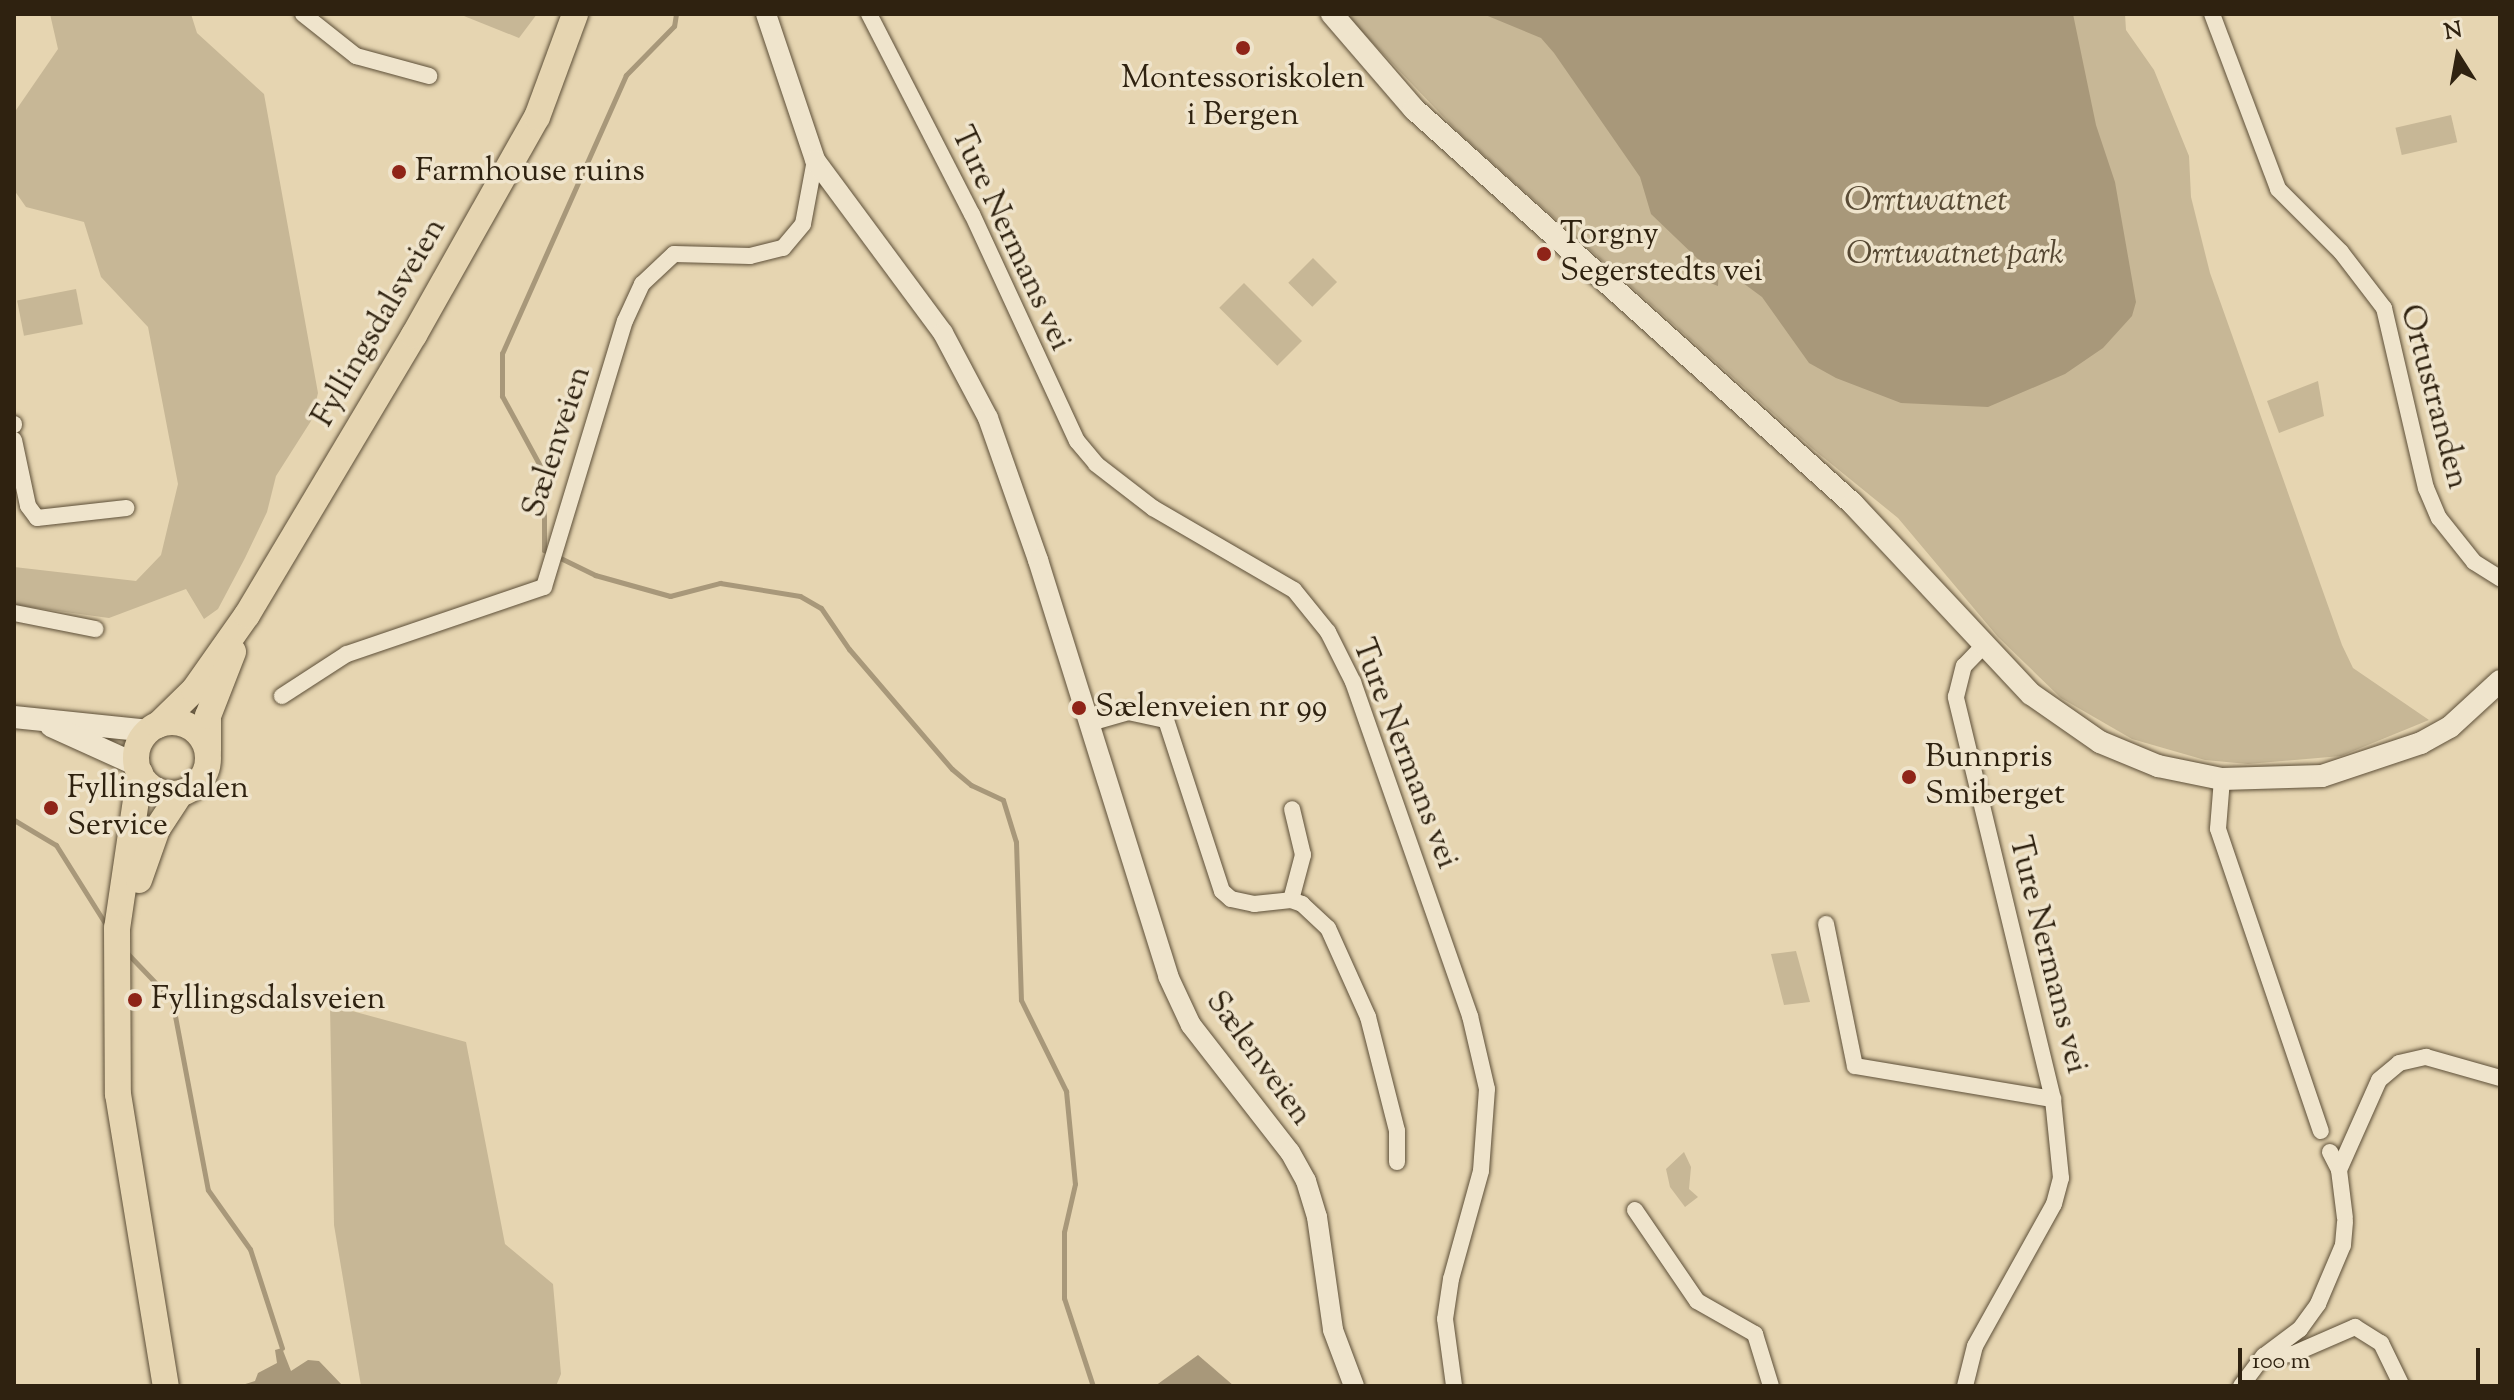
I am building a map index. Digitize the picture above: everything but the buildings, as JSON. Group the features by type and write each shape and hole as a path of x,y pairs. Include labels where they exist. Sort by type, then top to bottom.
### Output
{"main road":[{"name":"Fyllingsdalsveien","path":"154,728 194,690 247,615 514,160 537,117 575,14"},
{"path":"1332,14 1414,109 1853,504 2031,694 2100,742 2158,766 2222,779 2288,780 2359,767 2450,727 2500,681"},
{"name":"Fyllingsdalsveien","path":"208,751 208,716 247,615"},
{"path":"14,717 154,728 188,726 208,751 199,783 180,794 149,846 117,977"},
{"path":"39,721 138,769 158,791 180,794"},
{"path":"154,728 138,748 138,769 120,898 117,977 122,1130 166,1386"}],"street":[{"path":"303,14 356,56 429,76"},
{"name":"Sælenveien","path":"766,14 815,160 943,333 978,394 1008,468 1176,996 1215,1059 1290,1152 1306,1181 1317,1217 1333,1330 1354,1386"},
{"name":"Ture Nermans vei","path":"869,14 972,214 1077,441 1096,464 1153,508 1294,590 1328,632 1353,682 1470,1016 1487,1089 1481,1171 1451,1279 1445,1319 1454,1386"},
{"name":"Ortustranden","path":"2212,14 2278,189 2341,252 2384,308 2426,488 2439,518 2474,562 2500,578"},
{"name":"Sælenveien","path":"282,696 347,654 544,587 642,284 674,254 750,256 783,248 803,224 815,160"},
{"path":"14,440 28,506 37,518 126,508"},
{"path":"14,613 95,629"},
{"name":"Ture Nermans vei","path":"1965,1386 1967,1365 1989,1314 2054,1204 2061,1166 2053,1099 1956,697 1964,666 1984,645"},
{"path":"1090,723 1128,712 1166,720 1222,891 1231,899 1254,904 1291,900 1315,913 1328,928 1363,1003 1397,1131 1397,1162"},
{"path":"2222,779 2218,829 2321,1131"},
{"path":"1291,900 1303,855 1292,809"},
{"name":"Ture Nermans vei","path":"1826,924 1855,1066 2053,1099"},
{"path":"2339,1170 2379,1080 2399,1063 2426,1057 2500,1078"},
{"path":"2241,1386 2264,1356 2300,1329 2318,1304 2343,1245 2345,1220 2339,1170 2330,1152"},
{"path":"1635,1210 1697,1301 1755,1334 1771,1386"},
{"path":"2264,1356 2293,1354 2344,1330 2365,1329 2381,1343 2402,1386"}],"green space":[{"path":"50,14 191,14 197,33 264,94 318,393 311,421 276,476 267,512 245,558 218,609 204,619 186,589 109,618 14,605 14,567 136,581 161,555 178,484 148,327 101,277 84,222 26,207 14,190 14,113 58,49"},
{"path":"459,14 537,14 519,38"},
{"name":"Orrtuvatnet park","path":"1345,14 2125,14 2126,30 2154,70 2189,156 2191,197 2210,273 2342,645 2353,668 2429,720 2341,756 2248,764 2205,760 2132,739 2061,698 1998,637 1898,518 1813,449 1457,131"},
{"path":"2451,115 2457,142 2402,155 2395,128"},
{"path":"1313,258 1337,282 1312,307 1288,283"},
{"path":"1244,283 1302,341 1277,366 1219,308"},
{"path":"76,289 83,324 24,336 17,300"},
{"path":"2318,381 2324,416 2279,433 2267,401"},
{"path":"1796,951 1810,1002 1784,1005 1771,954"},
{"path":"330,1005 466,1042 505,1244 553,1284 561,1374 556,1386 361,1386 334,1225"},
{"path":"1684,1152 1691,1167 1689,1189 1698,1197 1685,1207 1670,1187 1666,1169"}],"water":[{"name":"Orrtuvatnet","path":"1483,14 2073,14 2096,125 2115,182 2136,302 2132,316 2103,348 2065,374 1988,407 1901,403 1836,378 1809,363 1762,297 1724,269 1719,268 1718,286 1705,281 1700,261 1651,214 1640,177 1554,53 1541,38"},
{"path":"282,1348 291,1371 308,1360 319,1361 343,1386 239,1386 255,1381 258,1373 277,1363 275,1350"},
{"path":"1198,1355 1234,1386 1155,1386"}],"waterway":[{"path":"676,14 674,26 626,75 502,353 502,396 544,473 544,550 595,575 670,596 720,583 800,596 821,608 849,649 952,769 971,785 1003,800 1016,842 1021,1000 1066,1091 1075,1184 1064,1232 1064,1298 1093,1386"},
{"path":"14,820 56,845 108,928"},
{"path":"126,952 172,1000 208,1190 250,1249 282,1348"}],"place":[{"name":"Montessoriskolen i Bergen","path":"1243,48"},
{"name":"Farmhouse ruins","path":"399,172"},
{"name":"Torgny Segerstedts vei","path":"1544,254"},
{"name":"Sælenveien nr 99","path":"1079,708"},
{"name":"Bunnpris Smiberget","path":"1909,777"},
{"name":"Fyllingsdalen Service","path":"51,808"},
{"name":"Fyllingsdalsveien","path":"135,1000"}]}
